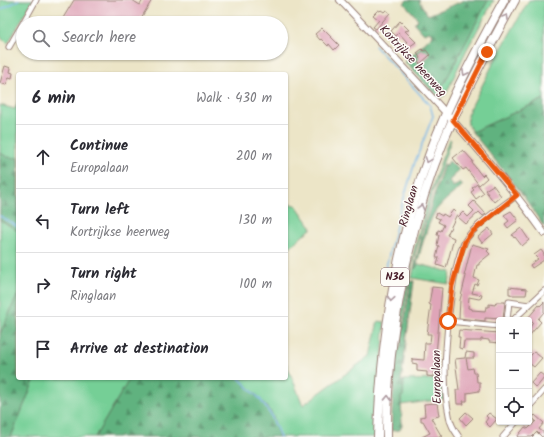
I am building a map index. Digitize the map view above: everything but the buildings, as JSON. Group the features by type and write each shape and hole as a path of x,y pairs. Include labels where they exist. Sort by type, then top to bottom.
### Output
{"main road":[{"name":"Ringlaan","path":"378,437 381,375 393,286 410,217 426,166 446,113 504,0"},
{"name":"Ringlaan","path":"387,437 388,384 396,320 404,278 424,195 453,120 515,0"}],"street":[{"path":"27,16 36,0"},
{"name":"Kortrijkse heerweg","path":"340,0 453,120 517,195 544,232"},
{"path":"9,46 16,34"},
{"name":"Europalaan","path":"459,437 453,429 449,416 445,386 445,363 452,286 465,241 472,232 517,195"},
{"path":"516,317 544,291"},
{"path":"507,317 509,302 529,305"},
{"path":"448,321 496,326"},
{"path":"532,404 544,390"},
{"path":"503,437 513,425"}],"green space":[{"path":"0,0 33,0 24,16 16,16 16,29 8,43 0,36"},
{"path":"407,0 420,0 419,1 428,15 465,0 488,0 445,82 440,89 436,91 432,91 405,62 433,35 430,32 424,34 414,23 418,19 404,3"},
{"path":"488,0 494,0 466,51 447,92 444,96 438,95 432,91 438,90 445,82"},
{"path":"529,0 544,0 544,99 472,132 468,125 467,115 496,58"},
{"path":"544,99 544,227 520,191 472,132"},
{"path":"0,105 15,109 16,106 16,223 13,228 16,230 16,298 0,334"},
{"path":"449,139 451,140 432,193 412,265 398,348 396,348 402,309 414,251 432,187"},
{"path":"0,153 8,157 16,158 16,230 0,220"},
{"path":"449,161 459,170 449,181 453,187 460,182 463,185 437,209 434,214 430,221 416,268 414,268 426,221 444,164 447,165"},
{"path":"290,204 296,205 312,228 288,248 288,206"},
{"path":"418,264 451,272 449,284 412,278 414,268 416,268"},
{"path":"411,281 414,281 401,382 404,380 403,396 401,397 402,426 400,430 391,431 396,348 400,348"},
{"path":"16,298 16,380 34,380 11,437 0,437 0,334"},
{"path":"378,321 385,322 376,437 279,437 272,414 258,396 242,380 288,380 288,368 303,405 370,356"},
{"path":"442,379 444,399 401,405 404,380"},
{"path":"34,380 129,380 95,437 11,437"},
{"path":"129,380 242,380 258,396 272,414 279,437 95,437"}],"waterway":[{"path":"0,10 19,0"},
{"path":"375,46 430,105 433,116 415,162 399,214 386,267"},
{"path":"0,216 16,226"},
{"path":"241,380 260,399 271,415 280,437"}],"route":[{"path":"448,321 452,286 465,241 486,219 517,195 453,120 487,52"}]}
